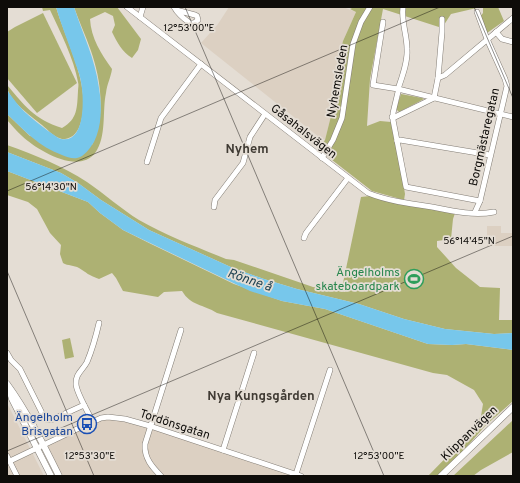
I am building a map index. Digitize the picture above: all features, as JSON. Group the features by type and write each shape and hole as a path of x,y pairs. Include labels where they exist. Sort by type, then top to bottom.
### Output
{"main road":[{"path":"7,384 12,399 59,476"},
{"name":"Klippanvägen","path":"441,476 513,407"},
{"name":"Klippanvägen","path":"447,476 513,412"},
{"path":"41,446 51,476"}],"street":[{"name":"Gåsahalsvägen","path":"127,7 368,193 398,202 457,212 494,212"},
{"path":"140,17 143,7"},
{"name":"Nyhemsleden","path":"322,158 333,140 342,118 353,44 361,22 370,7"},
{"path":"403,7 402,22 407,43 407,53 392,117 406,187 480,200"},
{"name":"Borgmästaregatan","path":"476,212 507,86 506,79 487,39 477,12"},
{"path":"438,78 445,75 513,18"},
{"path":"434,98 438,78 442,19"},
{"path":"383,22 373,85 513,117"},
{"path":"496,32 502,40 513,42"},
{"path":"147,162 160,118 201,64"},
{"path":"506,79 513,81"},
{"path":"392,117 434,98"},
{"path":"214,207 215,200 243,163 250,137 265,114"},
{"path":"397,141 400,140 490,155"},
{"path":"304,238 306,233 348,178"},
{"path":"93,422 76,388 76,382 80,371 88,358 99,323"},
{"path":"161,476 149,462 145,452 145,444 181,330"},
{"path":"7,353 20,370 45,419 51,420 84,405"},
{"path":"222,450 254,353"},
{"path":"298,475 330,370"},
{"name":"Tordönsgatan","path":"8,459 41,446 93,422 104,418 115,418 125,419 150,426 298,475"},
{"path":"8,459 17,476"}],"shaded area":[{"path":"229,7 343,7 356,12 343,41 335,73 332,112 325,140 319,137 201,43 218,24"},
{"path":"487,226 501,226 501,233 512,233 512,246 487,246"},
{"path":"7,403 44,476 7,476"},
{"path":"102,419 125,419 299,476 59,476 45,445"}],"green space":[{"path":"42,7 56,7 76,62 82,85 83,101 81,122 76,133 65,139 60,139 55,136 20,107 8,91 7,85 37,116 62,128 74,117 77,107 78,85 76,73 66,45 50,10 43,11"},
{"path":"74,7 117,7 141,39 138,50 132,58 123,50 112,32 115,25 113,16 105,12 90,19 92,33 97,46 112,69 105,100 103,132 99,147 88,159 79,162 58,158 37,148 20,134 7,120 7,114 30,136 92,145 99,122 99,86 91,51"},
{"path":"354,7 481,7 451,14 442,28 383,9 370,79 367,126 380,121 391,122 405,194 404,200 372,191 318,149 325,140 332,112 335,73 343,41 356,12 350,9"},
{"path":"483,7 498,7 504,21 487,33 479,18 483,13"},
{"path":"43,13 77,83 37,113 7,78 7,32"},
{"path":"401,94 424,99 399,112 396,109"},
{"path":"7,145 59,166 78,176 139,220 182,241 226,259 234,260 313,287 345,292 343,283 361,197 370,196 455,213 451,239 437,241 437,247 456,268 480,287 500,288 499,320 513,320 513,333 494,334 445,329 404,319 359,304 297,289 233,268 149,230 61,173 7,152"},
{"path":"7,171 88,202 123,230 234,284 282,301 325,309 428,344 466,344 513,350 513,401 485,426 457,458 438,476 428,476 468,435 481,416 483,404 474,390 447,375 433,373 217,313 189,300 182,291 164,292 158,297 123,291 112,273 99,279 77,267 65,264 63,263 60,254 61,245 50,233 37,209 28,202 7,195"},
{"path":"70,338 74,357 65,359 62,340"},
{"path":"513,420 513,452 473,476 453,476"}],"water":[{"path":"56,7 74,7 92,57 100,95 101,116 97,136 87,152 77,158 71,158 54,152 39,143 7,114 7,90 16,103 25,112 58,138 69,139 75,134 79,127 82,118 83,98 79,73"},
{"name":"Rönne å","path":"7,152 61,173 149,230 233,268 297,289 359,304 404,319 445,329 494,334 513,333 513,350 466,344 428,344 325,309 282,301 250,291 123,230 88,202 7,171"}],"place":[{"name":"Ängelholms skateboardpark","path":"414,279"},
{"name":"Ängelholm Brisgatan","path":"87,424"}],"district":[{"name":"Nyhem","path":"247,148"},
{"name":"Nya Kungsgården","path":"261,395"}]}
